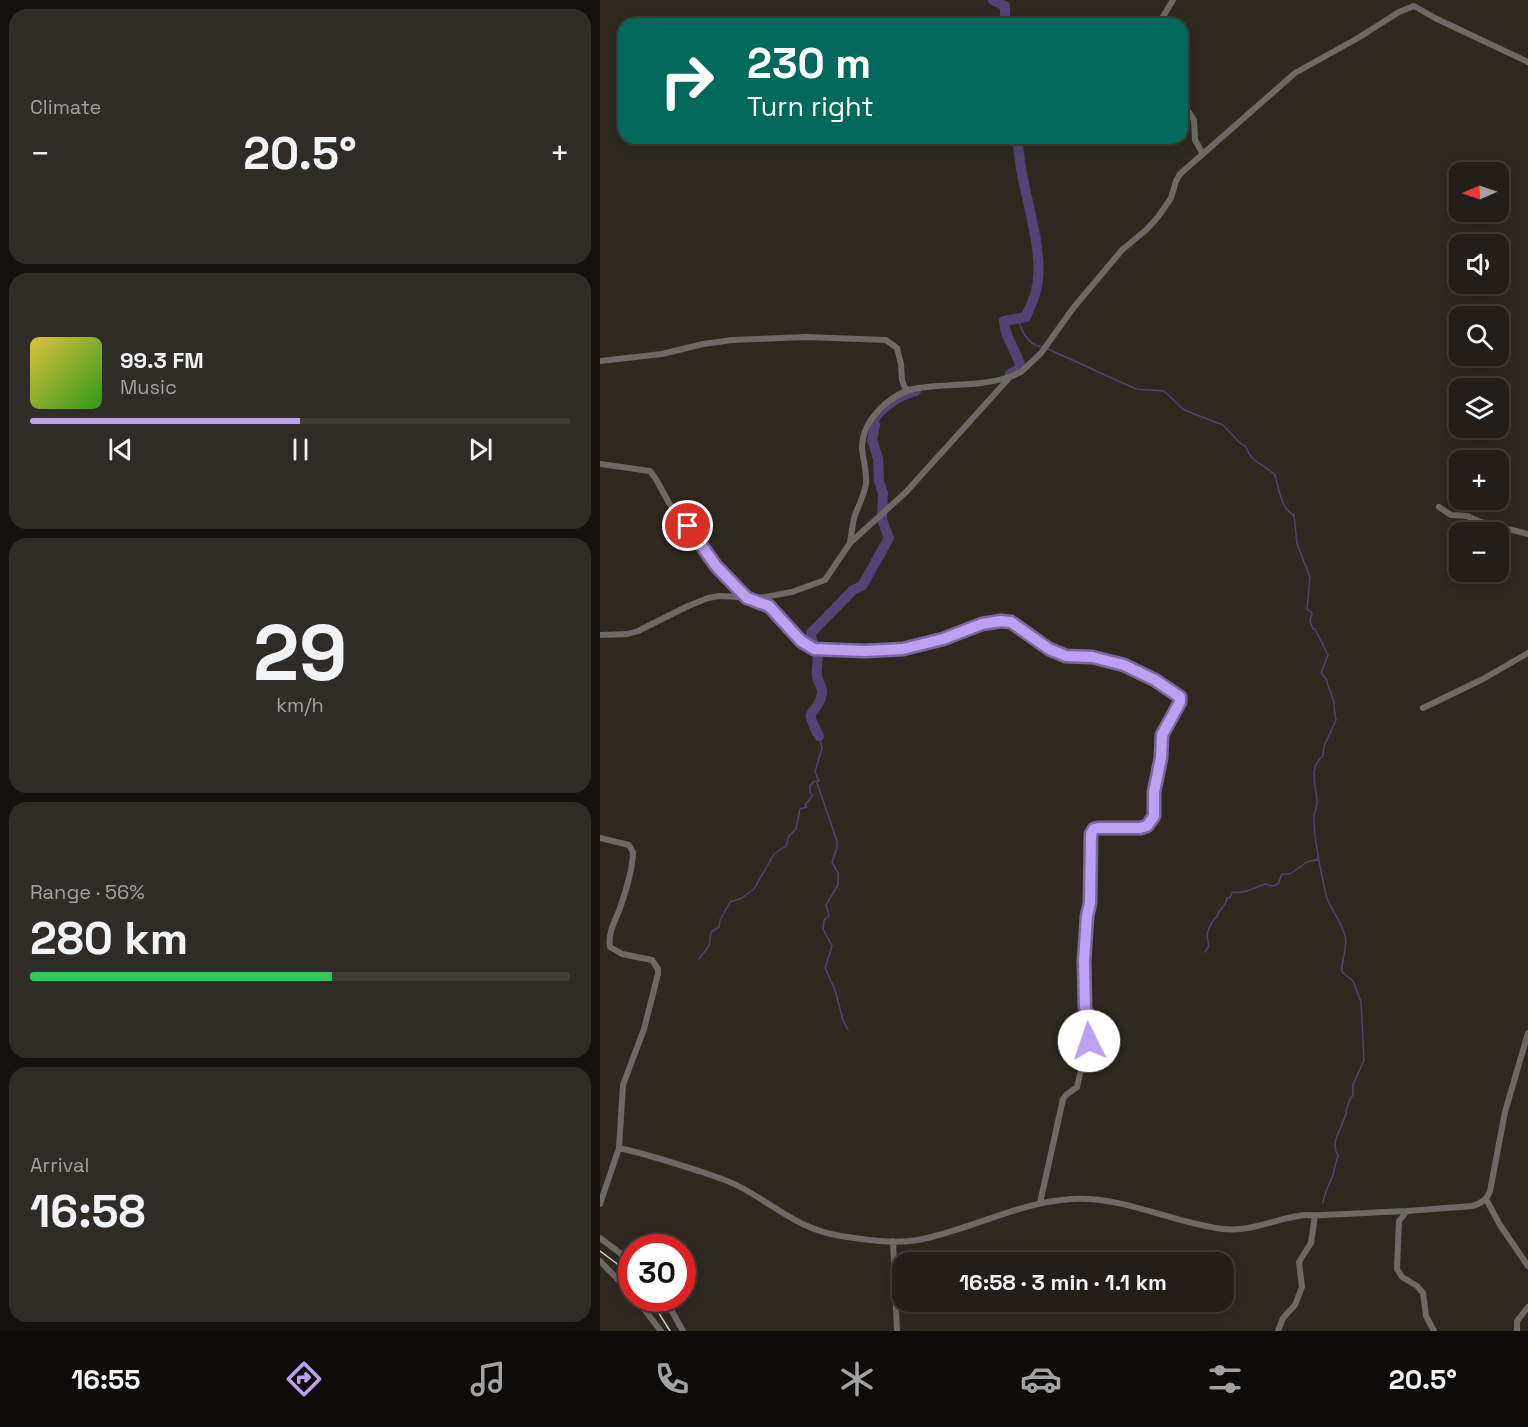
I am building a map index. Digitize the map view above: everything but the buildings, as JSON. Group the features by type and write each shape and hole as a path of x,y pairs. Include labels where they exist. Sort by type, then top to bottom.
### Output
{"street":[{"path":"1162,18 1173,0"},
{"path":"850,543 855,516 866,482 862,447 867,427 873,416 885,405 909,390 929,386 980,384 1021,372 1041,354 1081,298 1122,250 1158,217 1171,198 1180,174 1295,73 1415,3 1435,18 1528,62"},
{"path":"1188,111 1194,120 1195,140 1203,154"},
{"path":"600,361 662,354 732,340 806,337 881,339 890,341 897,348 902,380 905,388 909,390"},
{"path":"600,635 628,634 639,631 708,598 774,595 825,580 850,543 906,492 1010,376"},
{"path":"600,464 650,471 669,503 716,566 747,598 769,606 801,641 814,649 865,651 903,649 943,639 991,622 1011,622 1049,649 1066,656 1092,657 1124,665 1155,680 1180,697 1180,702 1162,735 1161,758 1154,792 1154,816 1151,822 1140,828 1098,828 1094,829 1091,834 1090,903 1084,961 1085,1007 1090,1032 1077,1087 1063,1099 1040,1203"},
{"path":"1439,507 1451,515 1467,516 1528,534"},
{"path":"1423,708 1483,679 1528,653"},
{"path":"600,838 629,845 633,852 622,902 611,933 610,947 622,954 652,960 658,969 644,1029 623,1086 619,1148 600,1204"},
{"path":"619,1148 650,1155 731,1182 744,1188 782,1214 811,1228 840,1236 893,1241 909,1241 933,1236 1012,1210 1070,1199 1100,1200 1203,1225 1236,1230 1268,1225 1298,1216 1472,1206 1480,1204 1490,1191 1505,1112 1528,1033"},
{"path":"1486,1199 1500,1225 1528,1266"},
{"path":"1407,1211 1399,1221 1397,1269 1402,1277 1417,1286 1423,1293 1428,1321 1434,1331"},
{"path":"1278,1331 1283,1318 1295,1305 1302,1287 1303,1280 1299,1262 1311,1243 1315,1215"},
{"path":"600,1238 618,1252"},
{"path":"893,1241 897,1331"},
{"path":"600,1261 618,1280"},
{"path":"1517,1331 1517,1321 1528,1307"},
{"path":"646,1312 661,1331"},
{"path":"672,1312 683,1331"}],"waterway":[{"path":"993,0 1005,6 1005,18"},
{"path":"1010,374 1021,368 1004,321 1026,317 1035,294 1038,274 1038,255 1022,176 1018,144"},
{"path":"1018,318 1025,336 1032,343 1041,347"},
{"path":"1048,349 1136,389 1164,391 1184,410 1223,425 1246,447 1254,460 1275,475 1286,509 1294,515 1297,544 1310,577 1307,609 1312,613 1310,621 1313,629 1328,655 1321,673 1327,680 1336,720 1324,746 1323,756 1315,766 1317,803 1314,817 1315,836 1326,895 1345,936 1342,972 1353,981 1361,1002 1364,1060 1353,1085 1353,1095 1336,1140 1338,1156 1323,1203"},
{"path":"819,736 811,719 822,691 817,677 817,651 811,633 853,590 862,586 889,538 882,520 883,493 879,481 878,458 872,440 875,425 873,421 892,402 916,391"},
{"path":"699,959 709,946 711,932 719,927 720,920 730,902 742,898 754,889 774,854 786,846 789,836 796,829 800,809 807,807 805,805 813,795 810,793 810,786 813,782 819,781 815,772 822,748 819,736"},
{"path":"817,783 837,841 832,862 838,873 838,885 826,905 829,916 824,920 823,929 832,946 825,968 848,1030"},
{"path":"1205,952 1209,946 1207,938 1209,928 1232,892 1245,891 1265,884 1273,886 1278,884 1282,874 1290,874 1307,862 1319,859"}],"railway":[{"path":"600,1251 618,1265"},
{"path":"658,1312 670,1331"}],"route":[{"path":"688,526 716,566 747,598 769,606 803,644 814,649 865,651 903,649 943,639 982,624 1011,622 1049,649 1066,656 1092,657 1124,665 1155,680 1180,697 1180,702 1162,735 1161,758 1154,792 1154,816 1151,822 1140,828 1098,828 1094,829 1091,834 1090,903 1084,961 1085,1007 1090,1027 1089,1041"}]}
